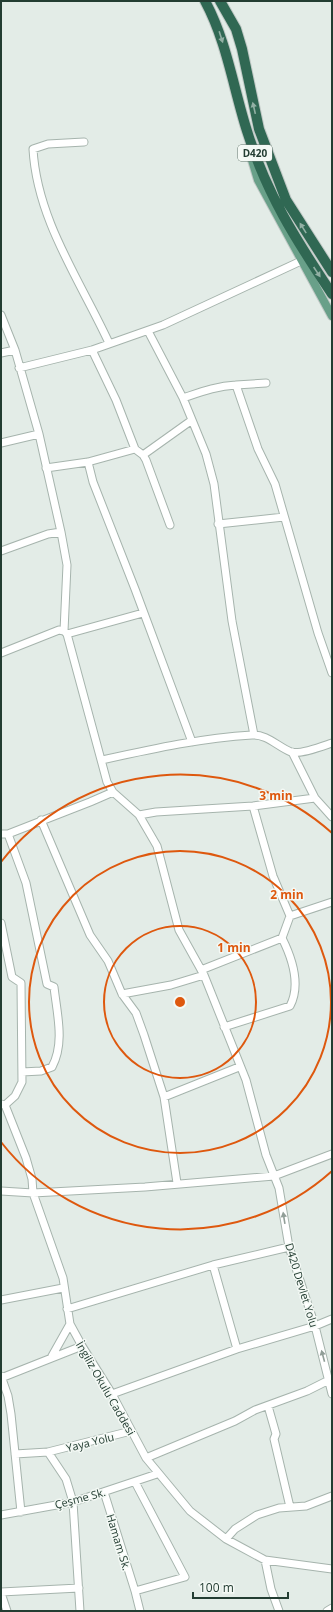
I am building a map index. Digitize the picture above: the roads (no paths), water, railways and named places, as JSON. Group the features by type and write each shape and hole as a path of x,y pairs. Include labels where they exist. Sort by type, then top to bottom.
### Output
{"highway":[{"name":"D420","path":"205,1 219,31 251,143 273,199 307,257 332,294"},
{"name":"D420","path":"220,1 236,29 242,49 259,129 283,193 304,230 332,272"}],"main road":[{"path":"251,143 252,160 258,180 301,262 332,316"}],"street":[{"path":"84,142 48,144 33,149 34,165 43,204 59,244 109,343"},
{"path":"19,368 92,350 148,331 199,310 233,292 301,262"},
{"path":"1,314 16,350 19,368 39,434 61,532 67,565 65,632 107,782 113,792 5,834 26,883 47,984 54,987 59,1030 59,1055 52,1068 41,1071 22,1072"},
{"path":"148,331 184,398 206,454 214,484 218,524 232,621 254,735"},
{"path":"1,353 16,350"},
{"path":"92,350 116,400 135,449 143,455 170,525"},
{"path":"184,398 216,388 266,383"},
{"path":"236,385 258,448 275,484 318,634 332,673"},
{"path":"143,455 192,420"},
{"path":"1,443 39,434"},
{"path":"46,468 88,462 135,449"},
{"path":"88,462 93,482 192,742"},
{"path":"218,524 284,517"},
{"path":"1,552 48,534 61,532"},
{"path":"1,653 58,630 65,632 143,613"},
{"path":"102,760 167,745 254,735 272,740 292,752 314,798 332,817"},
{"path":"292,752 315,749 332,743"},
{"name":"D420 Devlet Yolu","path":"113,792 139,815 157,846 179,930 203,972 251,1095 266,1155 279,1188 289,1247 315,1326 332,1394"},
{"path":"139,815 156,812 253,806 314,798"},
{"path":"224,1027 290,1006 295,988 290,954 282,938 290,916 273,876 253,806"},
{"path":"41,820 90,934 108,961 122,994 136,1013 164,1097 177,1183"},
{"path":"290,916 332,902"},
{"path":"1,922 12,977 21,983 22,1072 22,1082 15,1096 3,1104"},
{"path":"122,994 171,985 282,938"},
{"path":"164,1097 239,1067"},
{"name":"İngiliz Okulu Caddesi","path":"3,1104 26,1158 32,1179 33,1193 62,1278 70,1324 112,1394 146,1458 157,1474 190,1511 226,1538 265,1560 332,1569"},
{"path":"1,1191 33,1193 145,1187 177,1183 274,1176 332,1154"},
{"path":"67,1309 213,1265 289,1247"},
{"path":"213,1265 236,1349"},
{"path":"1,1300 63,1288"},
{"path":"112,1394 236,1349 315,1326 332,1319"},
{"path":"52,1356 70,1324"},
{"path":"21,1512 8,1396 1,1377 52,1356 82,1346"},
{"path":"146,1458 235,1421 255,1410 307,1392 329,1380"},
{"path":"268,1406 276,1434 274,1438 290,1507"},
{"name":"Yaya Yolu","path":"15,1454 48,1452 131,1431"},
{"path":"48,1452 66,1479 74,1502 80,1611"},
{"name":"Çeşme Sk.","path":"1,1515 74,1502 157,1474"},
{"path":"135,1482 185,1577 135,1592"},
{"name":"Hamam Sk.","path":"104,1492 140,1611"},
{"path":"226,1538 235,1529 257,1515 290,1507 306,1506 332,1496"},
{"path":"265,1560 271,1590 279,1611"},
{"path":"7,1611 1,1592 79,1588"},
{"path":"327,1611 332,1608"}]}
